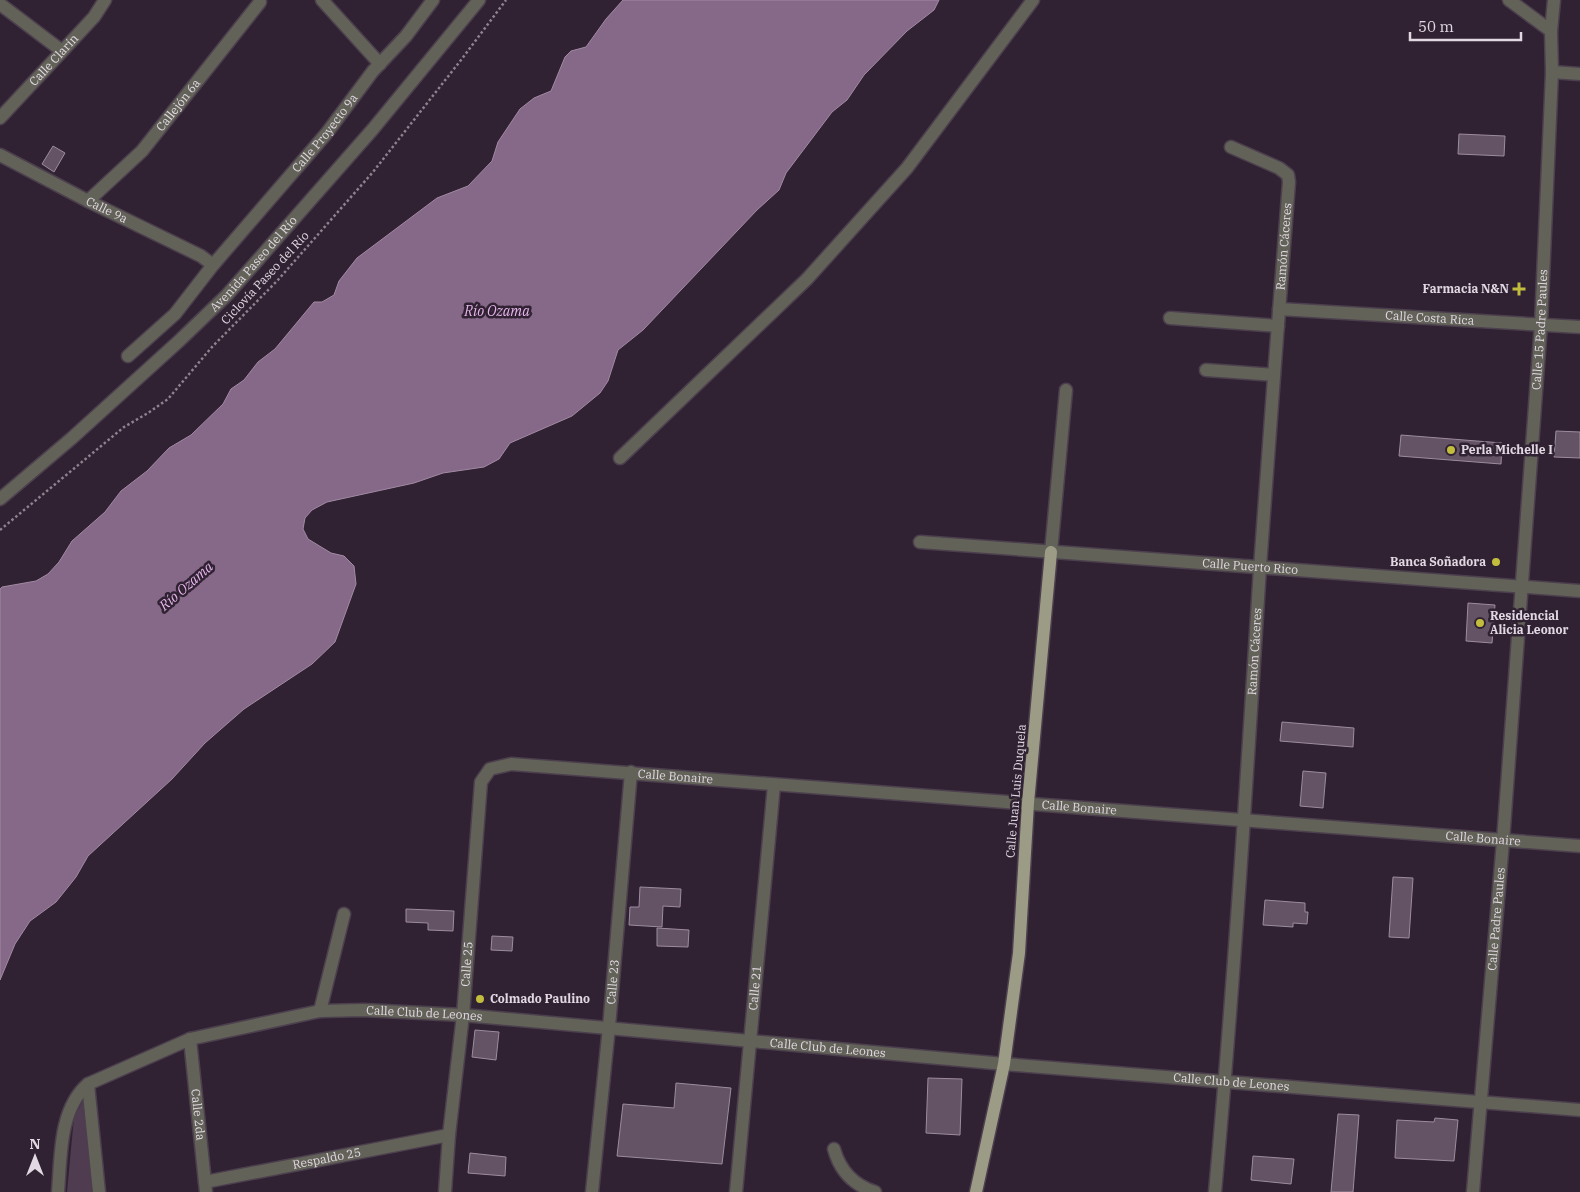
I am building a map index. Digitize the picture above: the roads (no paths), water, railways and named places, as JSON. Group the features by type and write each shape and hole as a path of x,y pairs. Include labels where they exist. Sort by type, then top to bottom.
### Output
{"main road":[{"name":"Calle Juan Luis Duquela","path":"976,1192 1004,1064 1019,953 1028,803 1051,552"}],"street":[{"name":"Calle Clarín","path":"0,118 94,17 105,0"},
{"path":"322,0 380,64"},
{"name":"Calle Proyecto 9a","path":"128,356 175,314 213,265 326,134 433,0"},
{"name":"Avenida Paseo del Río","path":"0,499 72,438 227,295 373,129 479,0"},
{"path":"620,458 807,279 907,168 1032,0"},
{"path":"1509,0 1551,32"},
{"name":"Calle 15 Padre Paules","path":"1522,586 1541,324 1552,72 1551,32 1554,0"},
{"name":"Callejón 6a","path":"88,201 142,151 260,2"},
{"path":"0,4 62,52"},
{"path":"1552,72 1580,74"},
{"name":"Ramón Cáceres","path":"1215,1192 1245,820 1260,567 1289,182 1288,175 1279,168 1231,147"},
{"name":"Calle 9a","path":"0,155 88,201 201,256 213,265"},
{"name":"Calle Costa Rica","path":"1279,309 1580,327"},
{"path":"1170,318 1278,326"},
{"path":"1206,370 1274,375"},
{"name":"Calle Juan Luis Duquela","path":"1051,552 1066,390"},
{"name":"Calle Puerto Rico","path":"920,542 1580,591"},
{"name":"Calle Padre Paules","path":"1473,1192 1504,840 1522,586"},
{"name":"Calle Bonaire","path":"490,769 511,764 631,772 774,785 1580,846"},
{"name":"Calle 25","path":"445,1192 449,1135 463,1015 481,782 490,769"},
{"name":"Calle 23","path":"592,1192 609,1027 631,772"},
{"name":"Calle 21","path":"736,1192 774,785"},
{"path":"320,1011 344,914"},
{"name":"Calle Club de Leones","path":"88,1084 190,1039 320,1011 363,1010 463,1015 1004,1064 1580,1110"},
{"name":"Calle 2da","path":"190,1039 205,1187"},
{"path":"58,1192 68,1112 78,1092 88,1084"},
{"path":"88,1084 99,1192"},
{"name":"Respaldo 25","path":"205,1187 449,1135"},
{"path":"834,1149 838,1163 848,1176 865,1189 875,1192"}],"water":[{"name":"Río Ozama","path":"623,0 939,0 934,10 907,31 864,75 847,100 832,112 786,173 779,190 757,210 643,330 618,350 608,381 600,393 572,416 510,443 499,459 484,467 443,473 414,483 327,502 312,510 305,518 303,529 308,539 331,553 344,556 354,566 356,584 335,642 312,664 244,709 205,743 172,779 88,856 76,877 56,902 30,921 15,944 0,980 0,589 2,587 36,581 48,574 59,562 72,541 105,512 121,491 147,471 169,448 191,435 223,404 231,389 244,380 258,362 275,349 314,302 322,302 334,295 339,281 357,258 437,198 468,186 492,161 498,142 520,109 534,98 551,91 565,57 571,51 586,47 606,19"}],"place":[{"name":"Farmacia N&N","path":"1519,289"},
{"name":"Perla Michelle I","path":"1451,450"},
{"name":"Banca Soñadora","path":"1496,562"},
{"name":"Residencial Alicia Leonor","path":"1480,623"},
{"name":"Colmado Paulino","path":"480,999"}]}
